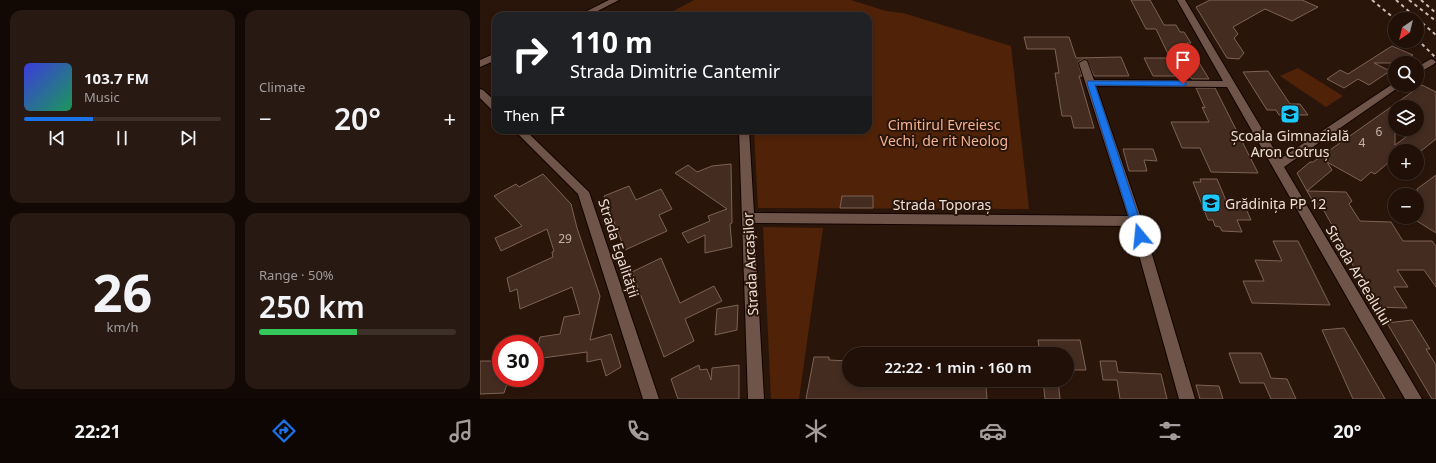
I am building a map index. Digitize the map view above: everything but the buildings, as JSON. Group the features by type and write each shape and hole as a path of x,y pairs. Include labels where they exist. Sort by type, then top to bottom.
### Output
{"street":[{"path":"590,12 615,0"},
{"name":"Strada Ardealului","path":"1185,1 1277,166 1414,399"},
{"path":"480,64 492,58"},
{"path":"1424,66 1431,62"},
{"path":"1084,63 1136,221 1187,399"},
{"path":"1091,83 1230,84"},
{"path":"1277,166 1388,91"},
{"path":"480,92 492,104"},
{"name":"Strada Egalității","path":"523,134 583,192 651,399"},
{"name":"Strada Arcașilor","path":"744,134 756,399"},
{"name":"Strada Toporaș","path":"748,218 1136,221"}],"green space":[{"name":"Cimitirul Evreiesc Vechi, de rit Neolog","path":"694,0 851,0 886,11 903,13 1011,46 1029,209 758,208 754,134 872,134 872,12 672,12"},
{"path":"1298,68 1343,96 1326,107 1280,76"},
{"path":"763,227 823,228 799,399 771,399"}],"railway":[{"path":"1372,0 1388,13"},
{"path":"1396,0 1436,35"},
{"path":"1409,0 1436,21"},
{"path":"1421,0 1436,13"},
{"path":"1424,46 1436,58"}],"place":[{"name":"Școala Gimnazială Aron Cotruș","path":"1290,114"},
{"name":"Grădinița PP 12","path":"1211,203"}],"route":[{"path":"1140,236 1091,83 1183,84"}]}
